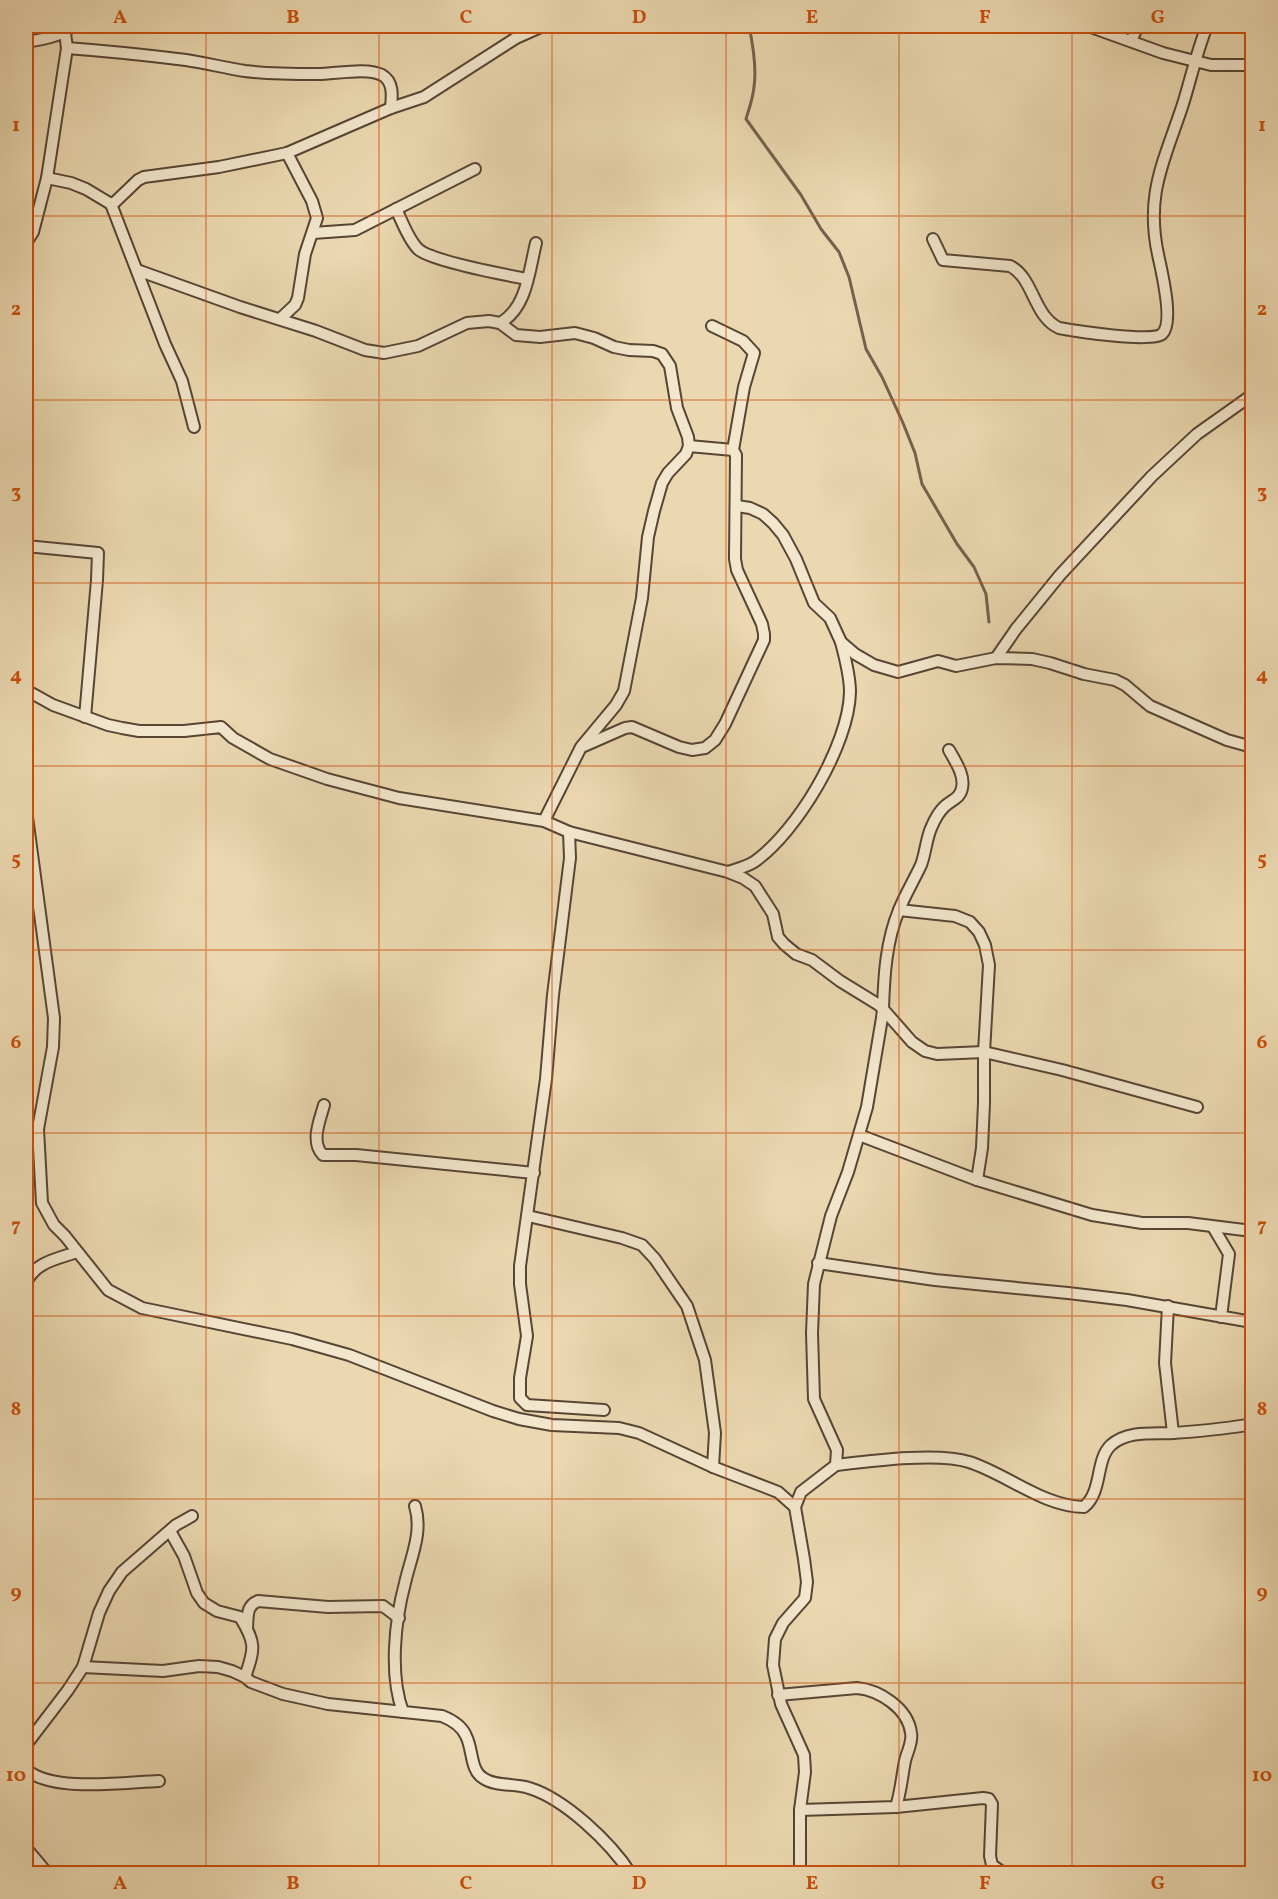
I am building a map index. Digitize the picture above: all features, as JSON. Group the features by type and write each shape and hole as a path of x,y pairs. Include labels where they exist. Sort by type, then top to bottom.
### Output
{"street":[{"path":"111,204 144,177 219,167 287,153 391,108 424,97 516,38 543,26"},
{"path":"1088,26 1163,53 1210,65 1252,65"},
{"path":"1131,41 1138,26"},
{"path":"933,239 940,256 947,261 1014,268 1026,283 1046,318 1059,328 1125,337 1161,336 1165,332 1167,310 1152,207 1158,177 1207,26"},
{"path":"26,42 46,38 67,28 67,48 47,178 33,232 26,243"},
{"path":"67,48 202,62 244,71 278,74 371,72 383,75 389,81 392,89 391,108"},
{"path":"280,319 295,305 298,298 305,254 317,218 312,201 287,153"},
{"path":"313,233 355,230 475,169"},
{"path":"47,178 86,189 111,204 165,344 182,381 194,427"},
{"path":"396,208 412,242 423,253 473,268 527,279"},
{"path":"500,323 510,318 516,310 536,243"},
{"path":"137,270 365,350 384,353 418,346 467,323 489,321 500,323 516,334 540,337 575,333 614,347 662,354 670,366 672,389 689,446 686,454 662,483 654,511 648,537 642,598 624,691 616,705 581,747 544,821"},
{"path":"581,747 632,727 679,747 692,750 705,748 716,740 725,724 764,640 762,624 737,570 735,559 736,455 733,450 744,387 754,353 743,341 712,326"},
{"path":"996,658 1016,629 1060,575 1152,476 1197,434 1252,395"},
{"path":"689,446 733,450"},
{"path":"728,872 749,865 774,845 802,811 839,741 850,694 841,642 830,618 814,603 806,580 783,534 763,514 750,508 736,506"},
{"path":"26,546 98,553 97,590 85,717"},
{"path":"841,642 865,660 898,672 938,660 956,666 996,658 1032,659 1050,663 1084,674 1115,680 1125,685 1150,706 1227,740 1252,747"},
{"path":"26,690 53,705 108,725 139,730 184,731 221,728 238,741 270,759 327,779 410,800 544,821 569,832 728,872 754,886 773,914 778,937 784,944 796,954 812,960 840,981 874,1001 912,1042 925,1051 937,1054 984,1052 1062,1070 1197,1107"},
{"path":"836,1465 837,1450 814,1399 812,1333 814,1284 831,1216 867,1107 883,1009 889,942 898,910 920,867 930,829 936,816 945,806 959,797 962,790 963,779 949,750"},
{"path":"26,786 27,817 54,1018 53,1047 38,1129 42,1203 54,1225 108,1290 142,1308 292,1339 349,1355 519,1419 552,1425 619,1428 639,1433 713,1467 778,1492 795,1507"},
{"path":"569,832 570,858 534,1173 520,1266 527,1336 520,1378 520,1398 527,1405 604,1410"},
{"path":"898,910 955,916 970,922 979,932 985,945 989,965 982,1148 977,1180"},
{"path":"324,1105 316,1137 318,1150 323,1155 356,1155 534,1173"},
{"path":"859,1135 977,1180 1092,1215 1142,1223 1188,1223 1252,1231"},
{"path":"528,1216 622,1238 642,1245 655,1259 687,1306 705,1360 715,1433 713,1467"},
{"path":"1213,1227 1229,1254 1221,1317"},
{"path":"26,1283 33,1270 44,1263 77,1252"},
{"path":"818,1263 935,1280 1068,1293 1168,1306 1252,1322"},
{"path":"1168,1306 1167,1396 1173,1433"},
{"path":"800,1874 800,1810 805,1772 804,1755 778,1695 773,1665 775,1639 783,1623 805,1598 807,1582 795,1507 801,1492 836,1465 946,1457 969,1462 1056,1502 1084,1507 1090,1502 1106,1452 1112,1444 1140,1434 1173,1433 1252,1424"},
{"path":"403,1712 398,1698 395,1661 404,1584 418,1527 415,1506"},
{"path":"26,1745 83,1667 99,1613 109,1591 122,1572 170,1531 192,1516"},
{"path":"170,1531 184,1556 197,1593 204,1603 217,1611 240,1617 247,1628 253,1644 253,1655 245,1677"},
{"path":"247,1628 248,1610 258,1601 328,1607 383,1606 399,1618"},
{"path":"83,1667 163,1671 199,1666 218,1667 283,1694 328,1704 442,1716 454,1721 466,1735 476,1772 483,1778 494,1783 529,1788 560,1804 585,1823 614,1851 631,1874"},
{"path":"778,1695 857,1688 869,1689 891,1702 903,1715 911,1733 903,1787 896,1807"},
{"path":"26,1769 42,1779 69,1785 159,1781"},
{"path":"800,1810 896,1807 989,1799 992,1804 990,1856 992,1864 1005,1874"},
{"path":"26,1848 48,1874"}],"waterway":[{"path":"749,26 755,79 746,119 839,252 849,277 866,349 903,423 915,453 922,484 957,544 974,567 986,594 989,622"}]}
